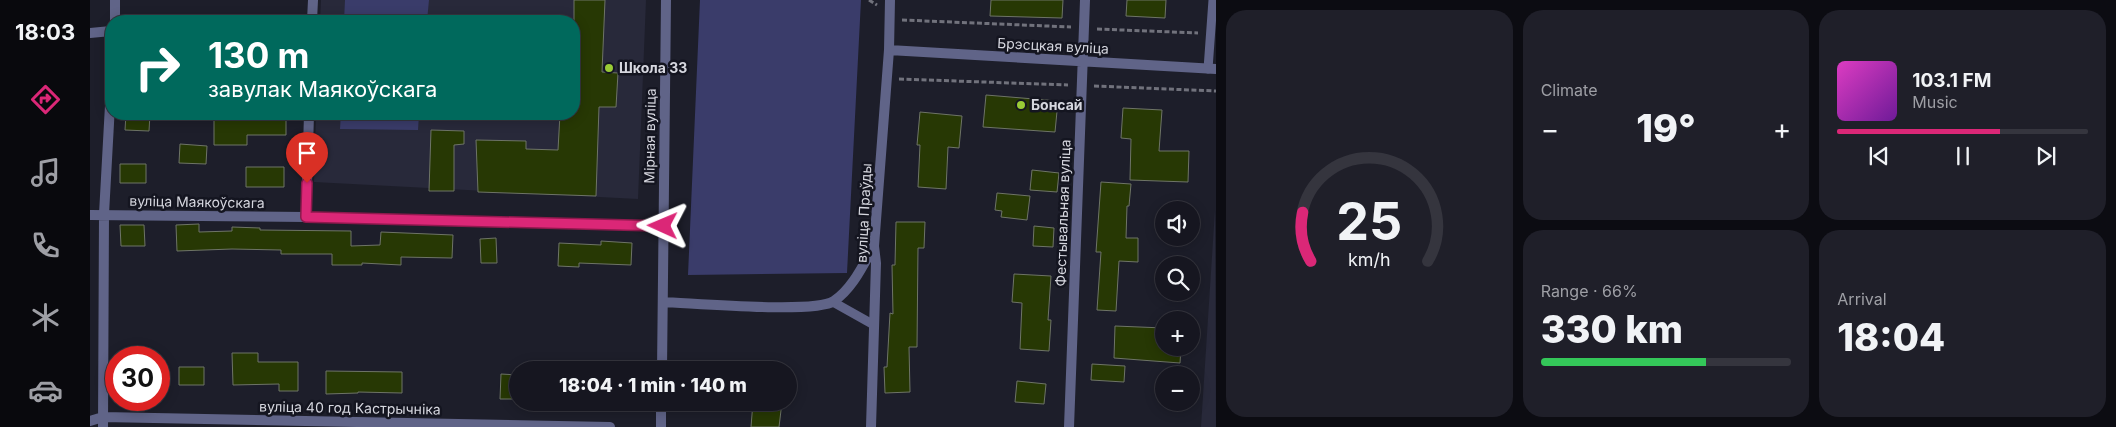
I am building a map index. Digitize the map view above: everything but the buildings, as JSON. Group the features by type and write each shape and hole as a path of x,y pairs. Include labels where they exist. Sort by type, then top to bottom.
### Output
{"street":[{"path":"115,15 116,0"},
{"path":"312,15 313,0"},
{"name":"Мірная вуліца","path":"662,361 666,0"},
{"name":"вуліца Праўды","path":"871,427 876,263 874,246 889,50 890,0"},
{"name":"Фестывальная вуліца","path":"1069,427 1085,0"},
{"path":"90,33 105,32"},
{"name":"Брэсцкая вуліца","path":"889,50 1212,69"},
{"path":"103,422 104,214 109,120"},
{"path":"306,217 309,120"},
{"name":"вуліца Маякоўскага","path":"90,215 306,217 663,226"},
{"path":"663,302 801,308 833,302 854,281 874,246"},
{"path":"661,411 661,427"},
{"name":"вуліца 40 год Кастрычніка","path":"90,421 610,427"}],"lane":[{"path":"1212,69 1210,33 1213,0"},
{"path":"833,302 874,325"}],"path":[{"path":"869,0 903,20 1210,33"},
{"path":"886,78 1216,91"}],"shaded area":[{"name":"Школа 33","path":"321,0 646,0 638,199 314,182 316,120 580,120 580,15 320,15"},
{"path":"345,0 429,0 428,15 344,15"},
{"path":"700,0 861,0 847,273 688,275"},
{"path":"341,120 419,120 418,130 340,129"},
{"path":"1215,210 1216,427 1201,427"}],"place":[{"name":"Школа 33","path":"609,68"},
{"name":"Бонсай","path":"1021,105"}],"route":[{"path":"307,183 306,217 663,226"}]}
